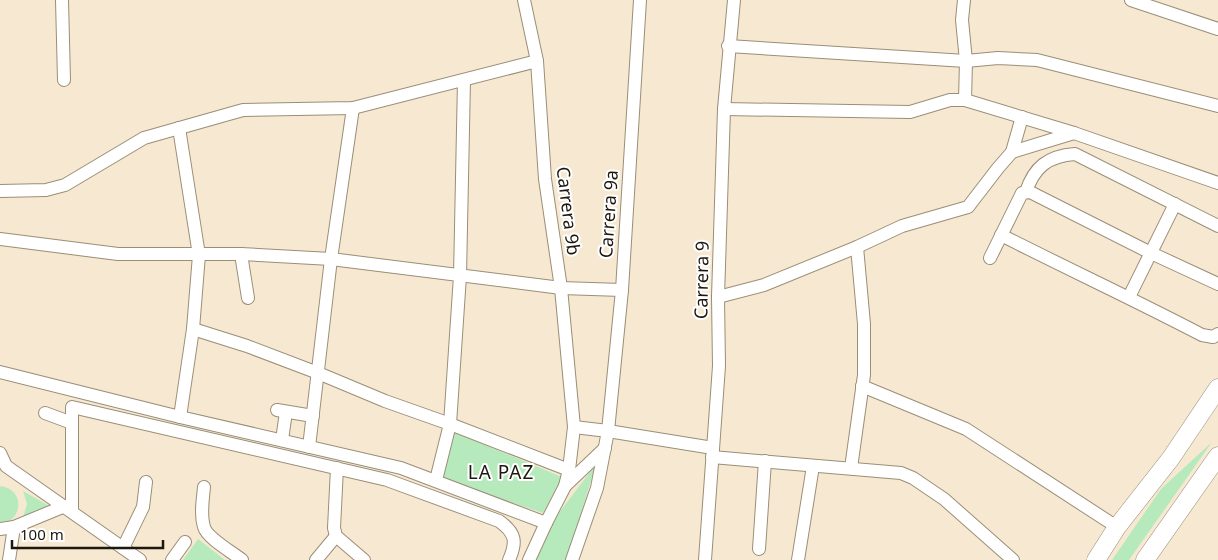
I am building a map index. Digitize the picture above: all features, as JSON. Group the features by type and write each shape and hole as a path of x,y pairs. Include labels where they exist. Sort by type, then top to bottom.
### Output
{"highway":[{"path":"1096,560 1116,527 1171,458 1218,388"},
{"path":"1145,560 1218,456"}],"street":[{"path":"62,0 64,80"},
{"name":"Carrera 9b","path":"524,0 537,61 545,179 561,288 574,427 569,470 565,486"},
{"name":"Carrera 9a","path":"572,560 597,488 608,430 622,290 640,0"},
{"name":"Carrera 9","path":"705,560 719,366 718,297 724,109 728,46 734,0"},
{"path":"964,0 962,20 966,61 965,100"},
{"path":"1131,0 1218,29"},
{"path":"728,46 966,61 998,58 1037,60 1218,106"},
{"path":"0,191 46,190 65,185 144,138 243,110 353,108 537,61"},
{"path":"436,480 450,424 460,276 464,80"},
{"path":"724,109 910,112 950,100 965,100 1074,133 1218,183"},
{"path":"309,446 331,259 353,108"},
{"path":"718,297 764,285 858,247 902,226 968,207 1012,152 1022,117"},
{"path":"179,128 199,255 193,329 180,418"},
{"path":"1012,152 1074,133"},
{"path":"1026,192 1030,177 1038,168 1059,157 1075,154 1218,226"},
{"path":"990,258 1022,193 1030,192 1150,253 1218,284"},
{"path":"1129,296 1175,204"},
{"path":"1001,235 1064,267 1129,296 1202,335 1213,337 1218,334"},
{"path":"0,239 118,254 241,254 331,259 561,288 622,290"},
{"path":"851,468 862,386 864,324 858,247"},
{"path":"241,254 248,298"},
{"path":"193,329 248,346 385,401 569,470"},
{"path":"0,372 180,418 401,468 546,523"},
{"path":"862,386 966,429 1116,527"},
{"path":"69,509 72,407 387,480 499,521 510,529 514,538 513,551 508,560"},
{"path":"282,440 282,411 313,416"},
{"path":"45,413 72,423"},
{"path":"574,427 608,430 712,453 765,462 901,473 913,478 944,499 1013,560"},
{"path":"530,560 565,486 605,448"},
{"path":"1,460 6,466 140,560"},
{"path":"759,549 765,462"},
{"path":"798,560 813,466"},
{"path":"337,468 334,528 336,536 364,560"},
{"path":"123,548 143,507 146,482"},
{"path":"204,487 204,528 208,535 242,560"},
{"path":"0,529 14,527 69,509"},
{"path":"9,560 14,527"},
{"path":"316,560 336,536"},
{"path":"172,560 185,542"}],"green space":[{"path":"454,432 562,477 543,513 441,479"},
{"path":"1212,442 1129,560 1112,560 1161,489"},
{"path":"596,464 567,560 535,560 549,526"},
{"path":"0,486 8,488 14,493 18,505 14,517 0,525"},
{"path":"23,491 51,507 23,517 27,504"},
{"path":"198,539 225,560 183,560"}],"district":[{"name":"LA PAZ","path":"501,472"}]}
